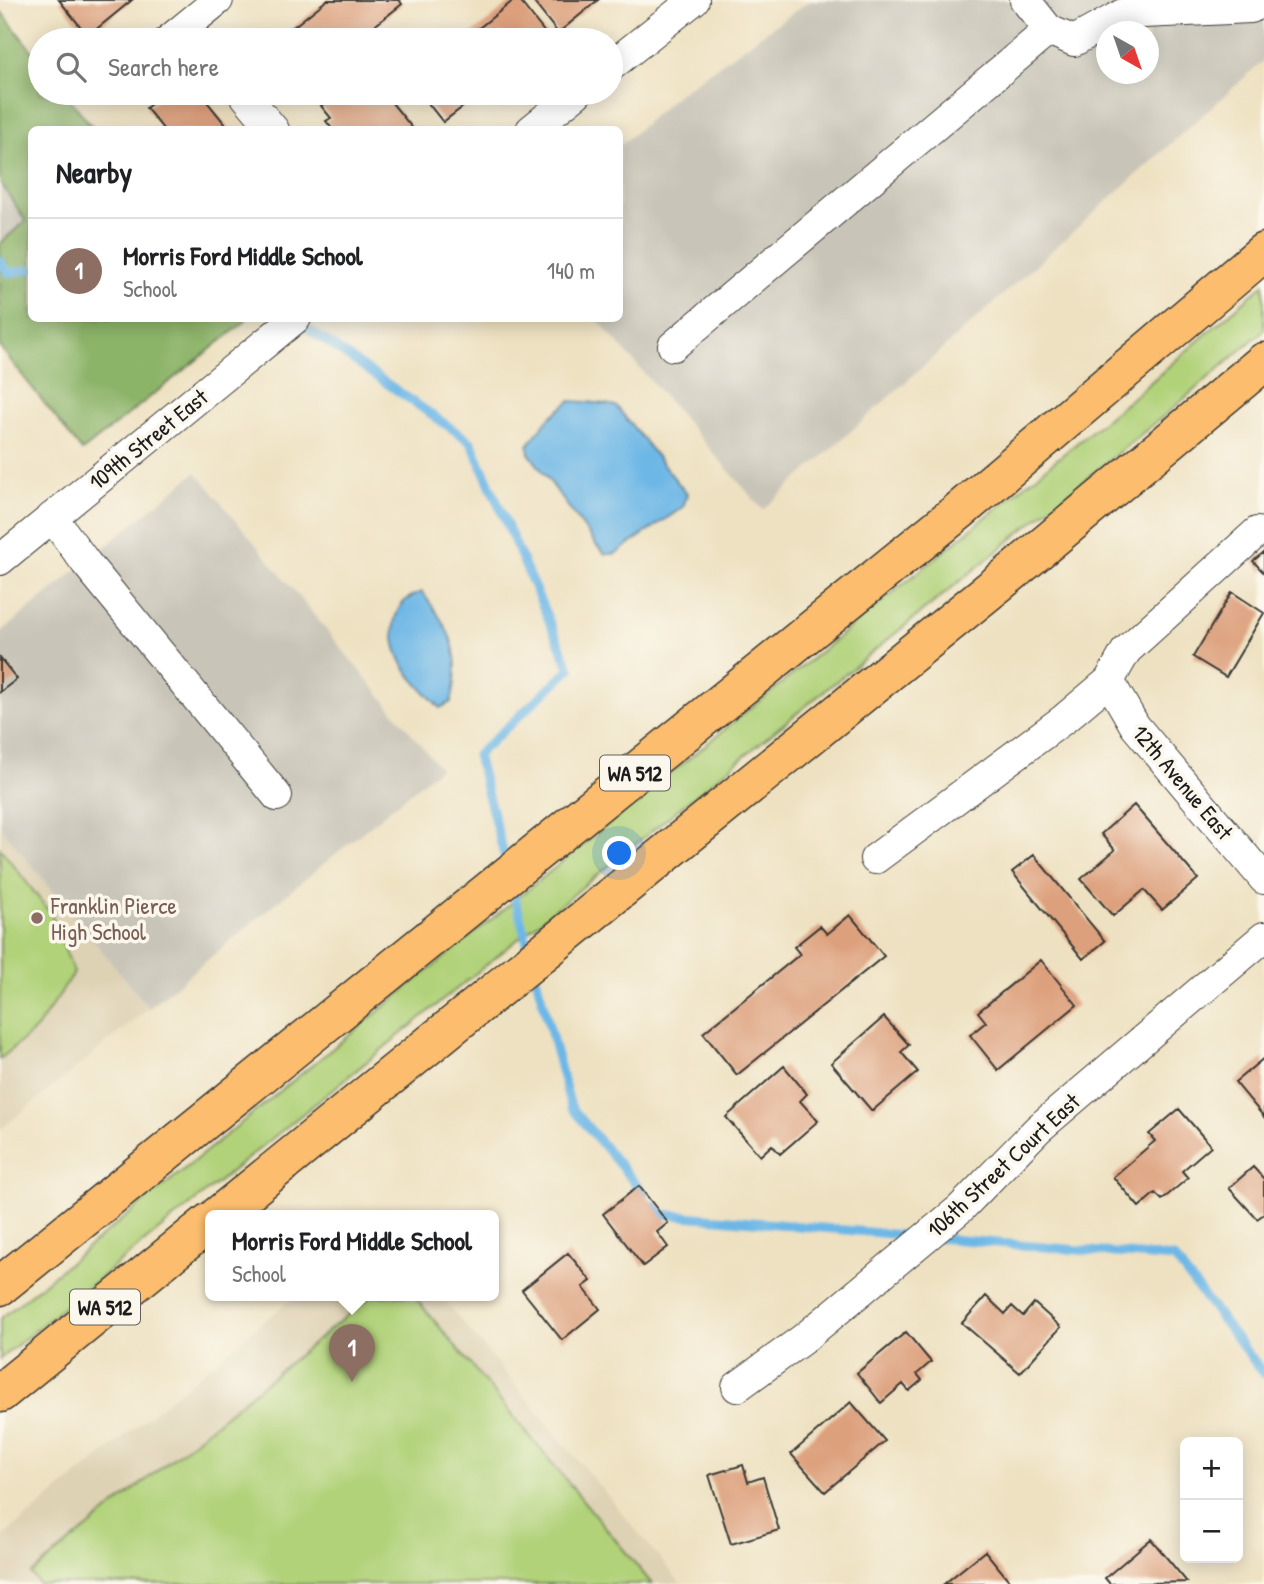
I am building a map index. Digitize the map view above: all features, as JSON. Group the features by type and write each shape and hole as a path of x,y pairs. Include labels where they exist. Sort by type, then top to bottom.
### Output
{"highway":[{"name":"WA 512","path":"0,1286 948,520 1264,252"},
{"path":"225,1210 1016,569 1264,362"},
{"name":"WA 512","path":"0,1392 205,1226"}],"street":[{"path":"192,28 218,0"},
{"path":"623,56 694,0"},
{"path":"1025,0 1049,30 1074,41 1123,14 1251,8 1261,0"},
{"path":"673,346 1049,30"},
{"path":"253,105 271,126"},
{"path":"536,126 562,105"},
{"name":"109th Street East","path":"0,560 291,322"},
{"path":"52,517 277,796"},
{"path":"875,859 1064,719 1108,681 1126,651 1257,532"},
{"name":"12th Avenue East","path":"1108,681 1135,726 1264,879"},
{"name":"106th Street Court East","path":"737,1387 803,1339 961,1208 1038,1129 1264,937"}],"shaded area":[{"path":"811,0 1264,0 1264,60 763,510 600,322 623,322 623,143 678,94"},
{"path":"0,183 26,221 0,243"},
{"path":"196,472 440,768 149,1008 0,827 0,633"},
{"name":"Franklin Pierce High School","path":"0,827 149,1008 0,1130"},
{"path":"289,1301 445,1301 681,1584 0,1584 0,1539"}],"green space":[{"path":"0,10 28,46 28,105 75,105 92,126 28,126 28,322 245,322 82,451 0,347 0,243 26,221 0,182"},
{"path":"1264,284 1264,330 1171,410 0,1359 0,1319 1131,399"},
{"path":"0,848 51,914 74,973 37,1028 0,1059"},
{"path":"365,1301 418,1301 652,1584 39,1584 31,1574"}],"water":[{"path":"570,401 617,407 687,494 683,507 615,554 605,554 597,546 529,453 528,445 548,419"},
{"path":"422,592 441,619 455,656 455,685 451,702 440,708 407,671 395,643 394,622 398,612 403,603"}],"building":[{"path":"59,0 132,0 98,28 82,28"},
{"path":"327,0 399,0 402,4 372,28 292,28"},
{"path":"514,0 519,0 541,28 479,28"},
{"path":"532,0 598,0 564,28 554,28"},
{"path":"150,105 210,105 227,126 161,126 146,108"},
{"path":"394,105 411,126 330,126 326,121 331,118 321,106"},
{"path":"430,105 465,105 443,122"},
{"path":"1264,552 1264,573 1253,561"},
{"path":"1232,592 1264,613 1226,677 1193,657"},
{"path":"0,658 17,679 0,692"},
{"path":"1134,805 1198,879 1162,910 1144,890 1113,916 1081,879 1115,850 1101,834"},
{"path":"1034,855 1105,941 1083,959 1012,872"},
{"path":"850,915 884,956 737,1075 703,1033 800,954 794,947 820,926 827,934"},
{"path":"1041,960 1077,1005 998,1070 970,1035 986,1022 978,1012"},
{"path":"884,1017 909,1045 901,1052 918,1072 872,1111 831,1063"},
{"path":"1264,1058 1264,1117 1235,1082"},
{"path":"784,1066 807,1094 800,1101 818,1121 780,1154 772,1145 760,1156 726,1117"},
{"path":"1179,1109 1211,1146 1182,1171 1188,1178 1162,1200 1155,1193 1139,1207 1113,1177 1155,1141 1149,1134"},
{"path":"1253,1167 1264,1179 1264,1214 1257,1219 1229,1188"},
{"path":"639,1186 668,1223 657,1232 668,1247 643,1266 603,1214"},
{"path":"568,1253 591,1281 583,1287 600,1309 562,1340 522,1290"},
{"path":"986,1296 1005,1314 1012,1306 1023,1316 1034,1303 1061,1327 1020,1373 962,1323"},
{"path":"906,1332 931,1362 917,1374 922,1380 909,1391 903,1384 881,1403 857,1373"},
{"path":"851,1402 885,1441 825,1492 791,1454"},
{"path":"743,1465 748,1482 763,1477 779,1530 731,1544 709,1475"},
{"path":"1151,1539 1187,1582 1110,1584 1105,1578"},
{"path":"985,1551 1012,1584 944,1584"}],"waterway":[{"path":"0,261 8,273 28,270"},
{"path":"298,322 471,442 570,669 477,755 507,866"},
{"path":"512,886 529,950"},
{"path":"534,970 571,1107 644,1194"},
{"path":"653,1205 661,1214 914,1236"},
{"path":"938,1238 1174,1258 1264,1374"}],"place":[{"name":"Franklin Pierce High School","path":"37,918"},
{"name":"Morris Ford Middle School","path":"352,1382"}]}
